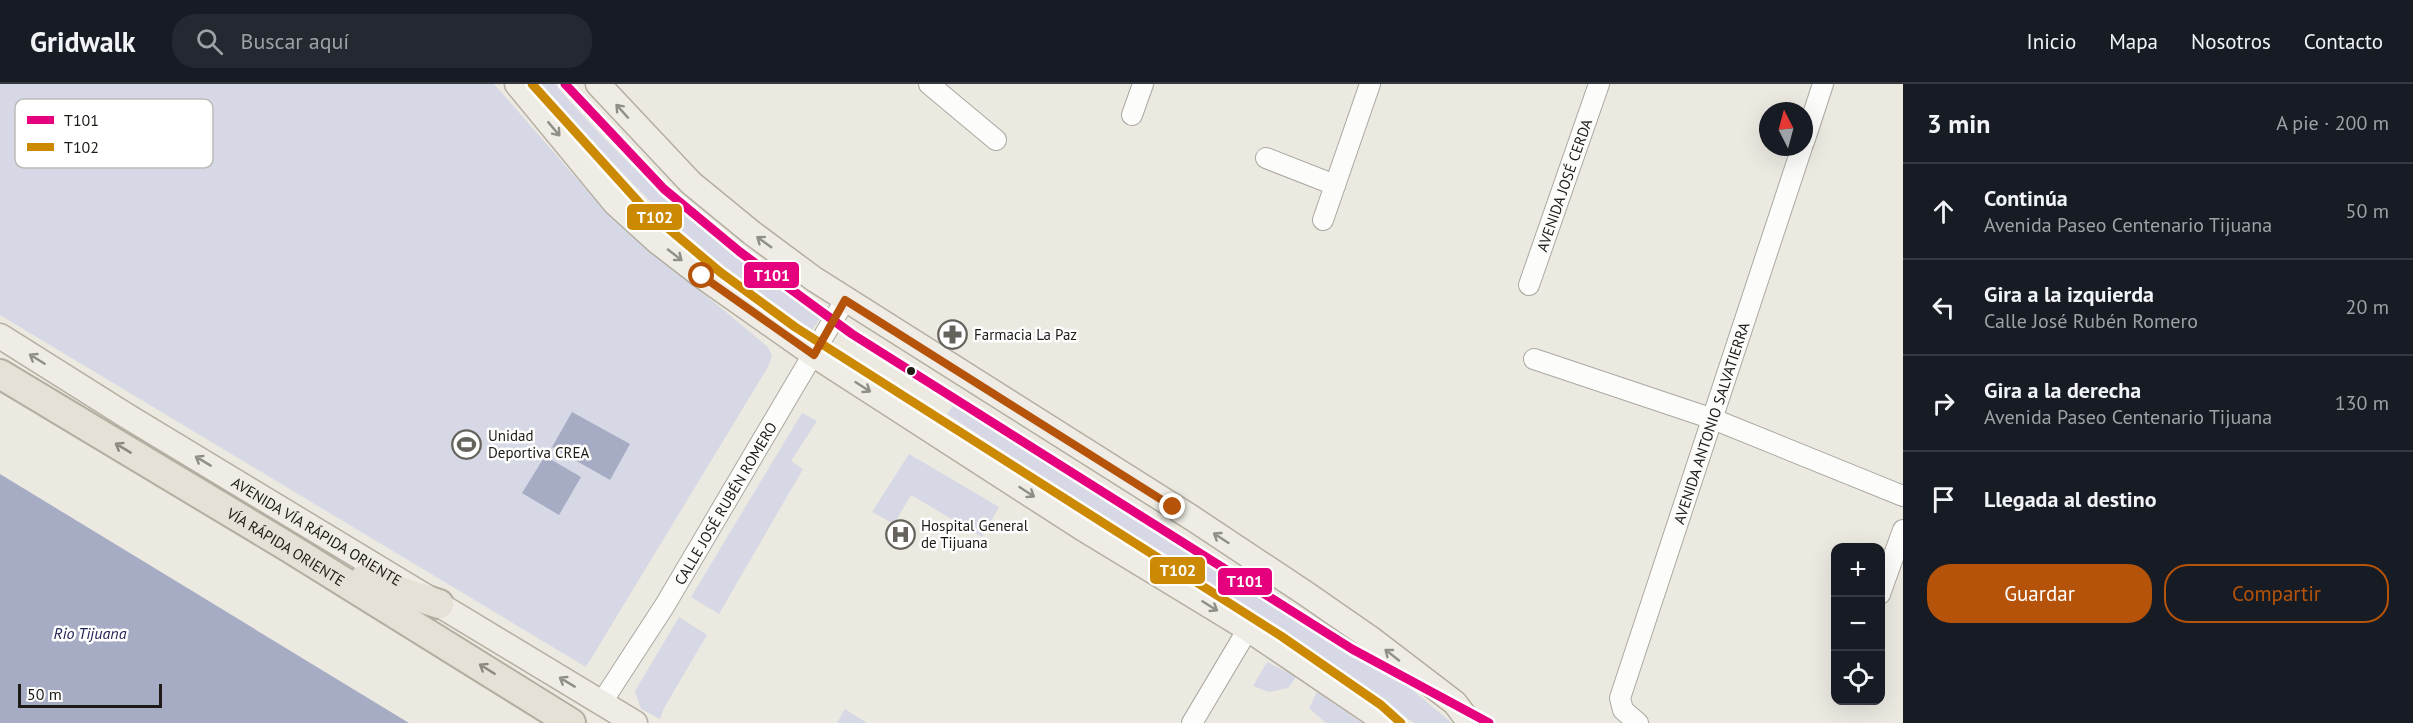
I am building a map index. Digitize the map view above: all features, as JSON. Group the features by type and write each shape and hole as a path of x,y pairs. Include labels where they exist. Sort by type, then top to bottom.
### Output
{"highway":[{"name":"VÍA RÁPIDA ORIENTE","path":"0,374 288,546 572,723"},
{"path":"288,546 348,573 439,604"}],"main road":[{"path":"517,84 615,204 702,276 814,355 1082,528 1248,629 1387,723"},
{"path":"598,84 692,183 752,233 845,300 1286,581 1370,638 1455,703 1489,723"},
{"name":"AVENIDA VÍA RÁPIDA ORIENTE","path":"0,336 127,416 635,723"},
{"path":"1455,703 1470,723"}],"street":[{"path":"929,84 996,140"},
{"path":"1132,115 1143,84"},
{"path":"1323,220 1370,84"},
{"name":"AVENIDA JOSÉ CERDA","path":"1529,285 1599,84"},
{"path":"1813,115 1823,84"},
{"name":"AVENIDA ANTONIO SALVATIERRA","path":"1638,723 1623,710 1620,698 1799,156"},
{"path":"1266,158 1335,185"},
{"name":"CALLE JOSÉ RUBÉN ROMERO","path":"602,702 665,605 845,300"},
{"path":"1534,359 1713,419 1903,496"},
{"path":"1885,582 1903,530"},
{"path":"1192,723 1248,629"}],"shaded area":[{"name":"Unidad Deportiva CREA","path":"0,84 494,84 607,213 768,347 772,356 768,367 586,667 0,315"},
{"path":"541,84 555,84 616,150 680,209 821,317 812,330 738,277 659,210 610,161"},
{"path":"961,395 1352,640 1452,723 1414,723 1298,644 947,414"},
{"path":"802,413 817,421 791,461 803,469 719,614 691,597"},
{"path":"909,454 999,507 982,537 911,495 894,524 872,512"},
{"path":"679,617 707,635 664,708 660,719 641,709 635,691"},
{"path":"1267,662 1296,677 1288,688 1269,692 1253,686"},
{"path":"1317,692 1362,723 1326,723 1309,708"},
{"path":"845,709 867,723 837,723"}],"water":[{"path":"572,412 630,444 610,480 552,447"},
{"path":"545,456 581,477 559,515 522,493"},
{"name":"Rio Tijuana","path":"0,474 409,723 0,723"}],"transit line":[{"name":"T102","path":"532,84 644,208 720,272 795,327 1281,636 1381,705 1401,723"},
{"name":"T101","path":"565,84 664,189 740,252 852,334 1352,649 1489,723"}],"place":[{"name":"Farmacia La Paz","path":"953,334"},
{"name":"Unidad Deportiva CREA","path":"467,444"},
{"name":"Hospital General de Tijuana","path":"900,534"}],"route":[{"path":"702,276 814,355 845,300 1173,507"}]}
